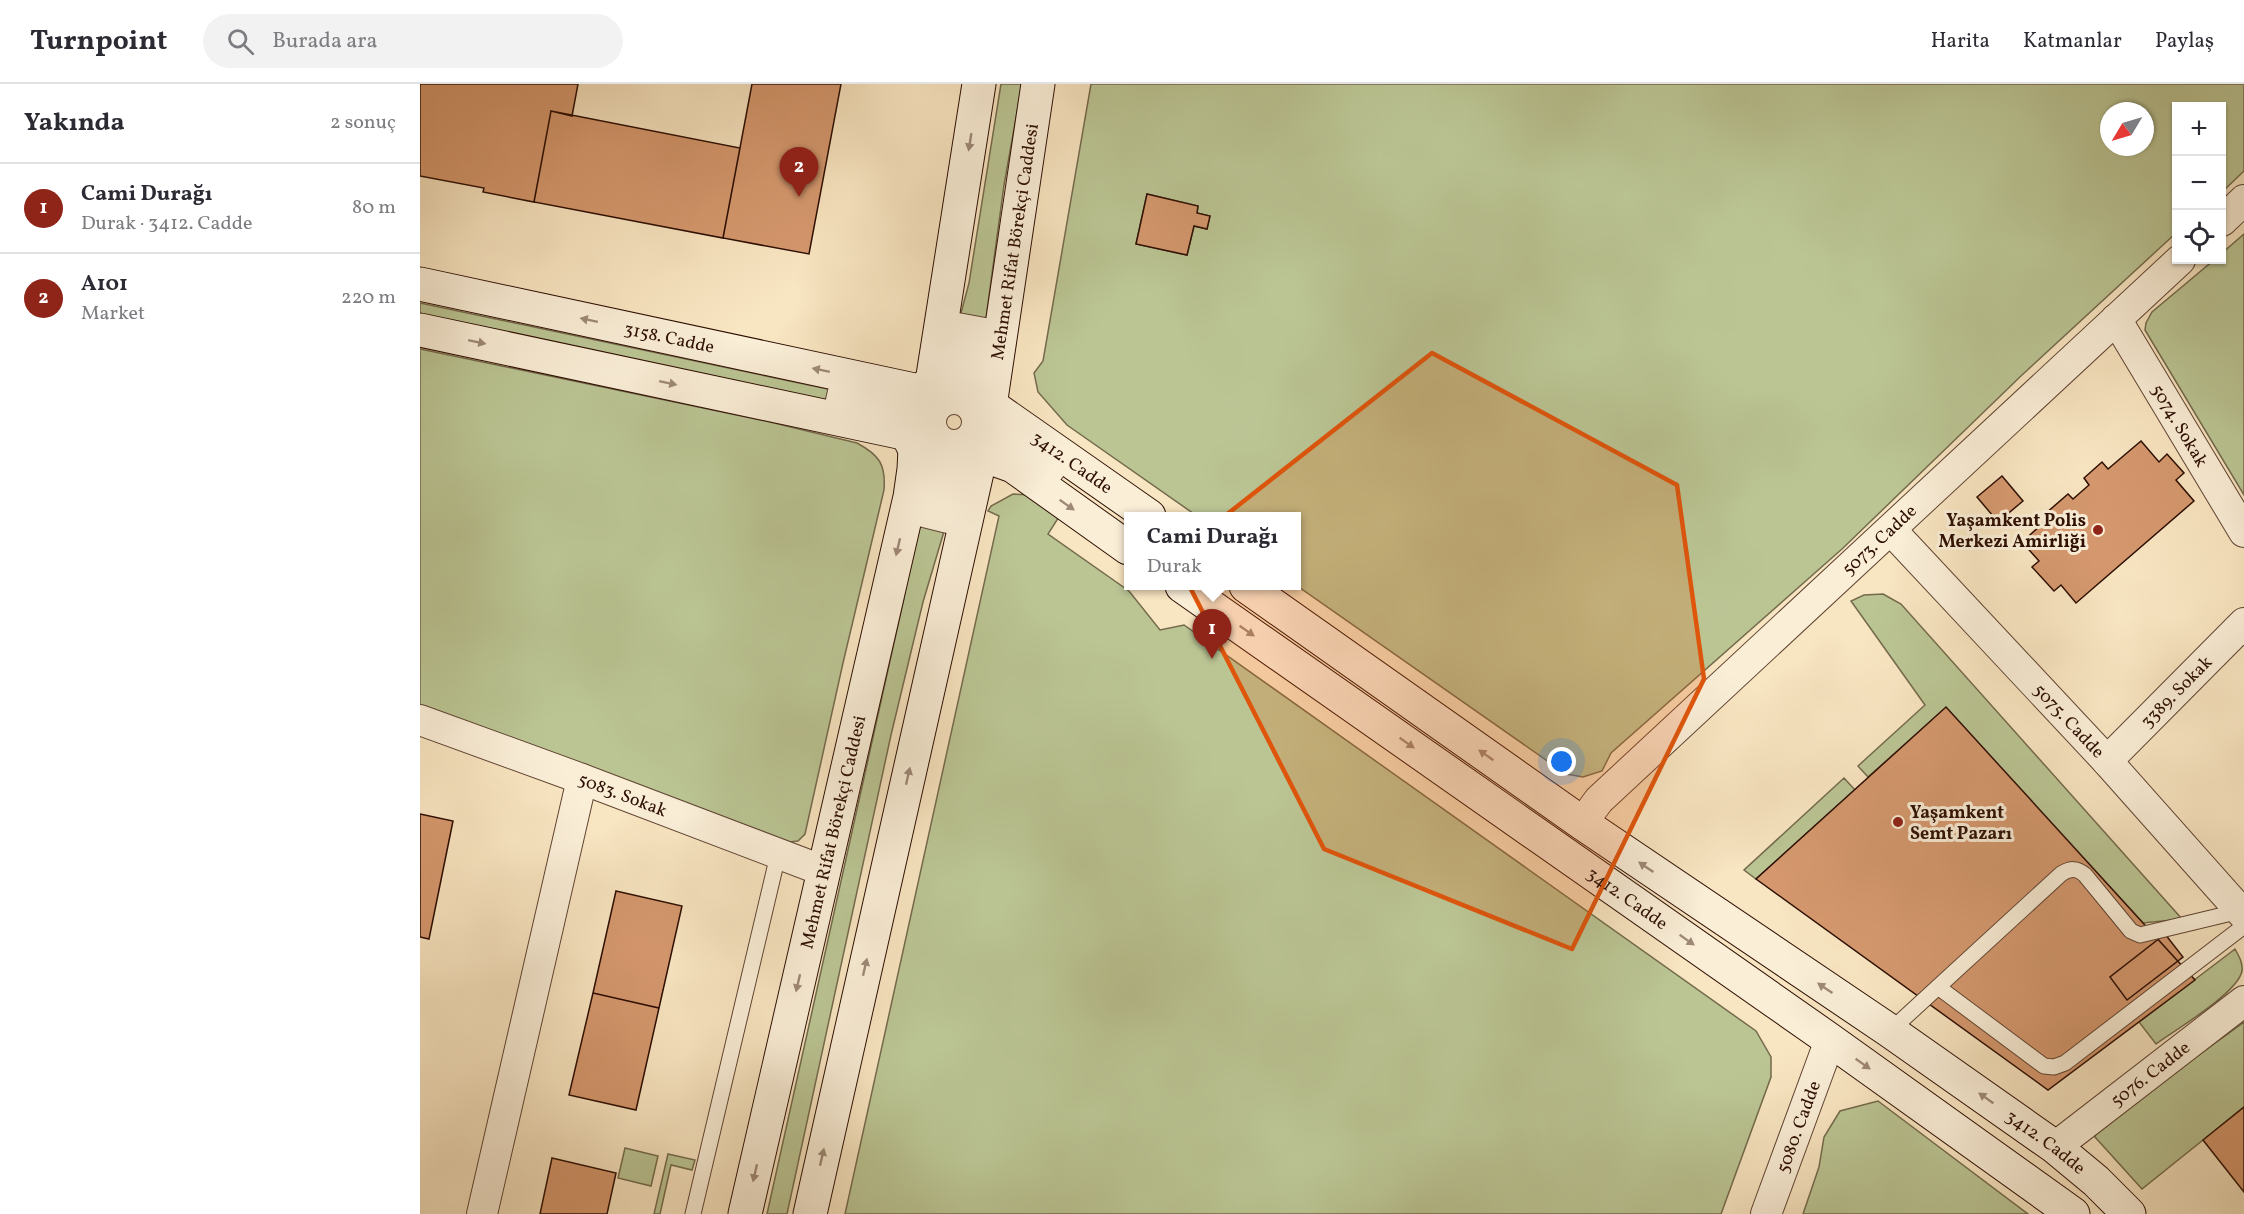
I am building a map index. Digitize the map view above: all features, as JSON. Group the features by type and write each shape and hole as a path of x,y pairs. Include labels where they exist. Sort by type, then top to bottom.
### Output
{"street":[{"path":"925,386 979,84"},
{"name":"Mehmet Rifat Börekçi Caddesi","path":"985,404 1038,84"},
{"path":"2226,217 2244,200"},
{"name":"5073. Cadde","path":"1582,823 1599,801 2176,264"},
{"name":"3158. Cadde","path":"420,284 925,386"},
{"name":"5074. Sokak","path":"2116,319 2244,532"},
{"path":"420,330 905,433"},
{"path":"944,377 958,377 982,388 985,404 998,422 996,436 990,448 980,459 968,466 954,468 938,466 925,460 905,433 910,404 925,386 944,377"},
{"name":"3412. Cadde","path":"985,404 1143,512"},
{"name":"Mehmet Rifat Börekçi Caddesi","path":"745,1214 911,491 905,433"},
{"path":"810,1214 980,459"},
{"name":"3412. Cadde","path":"980,459 996,460 1013,466 1124,545"},
{"name":"5075. Cadde","path":"1891,530 2107,762 2243,918"},
{"name":"3412. Cadde","path":"1189,590 1830,1040 2073,1214"},
{"name":"3412. Cadde","path":"1253,590 1582,823 1890,1031 2055,1147 2129,1214"},
{"name":"3389. Sokak","path":"2107,762 2244,623"},
{"name":"5083. Sokak","path":"420,720 824,871"},
{"path":"482,1214 582,779"},
{"path":"1563,854 1582,823"},
{"name":"5076. Cadde","path":"2055,1147 2244,1000"},
{"name":"5080. Cadde","path":"1766,1214 1830,1040"}],"lane":[{"path":"693,1214 778,855"},
{"path":"1890,1031 2068,870 2080,871 2085,875 2135,933 2145,935 2243,918"},
{"path":"1938,987 2044,1066 2054,1067 2065,1063 2243,918"}],"highlighted area":[{"path":"1432,353 1677,485 1704,679 1572,949 1324,849 1174,556"}],"green space":[{"path":"1001,84 1022,84 1004,185 984,333 957,328 969,283"},
{"path":"1091,84 2244,84 2244,171 2226,188 2226,102 2172,102 2172,237 2022,375 1842,549 1611,753 1602,771 1583,777 1566,774 1301,588 1301,512 1191,512 1067,425 1038,392 1034,373 1043,361","holes":["1147,194 1198,206 1197,213 1210,216 1207,229 1194,226 1187,255 1136,244"]},
{"path":"2244,234 2244,495 2145,330 2152,312 2209,264 2226,264 2226,250"},
{"path":"420,303 842,392 840,405 420,315"},
{"path":"420,349 770,422 857,443 880,461 884,473 884,490 805,834 798,841 789,842 420,707"},
{"path":"1013,494 1031,495 1062,512 1048,534 1124,587 1124,590 1129,591 1160,630 1184,625 1756,1031 1771,1057 1771,1077 1721,1214 845,1214 999,516 988,511 991,506"},
{"path":"920,511 948,518 923,602 891,735 787,1214 767,1214 904,598"},
{"path":"1883,594 1901,604 2182,919 2143,923 1946,708 1868,777 1858,766 1925,705 1851,601 1864,595"},
{"path":"1844,778 1855,790 1756,879 1744,870"},
{"path":"2235,949 2242,965 2242,971 2230,990 2191,1021 2156,1044 2139,1022"},
{"path":"2244,1022 2244,1107 2142,1189 2095,1137 2098,1128"},
{"path":"1878,1101 2028,1214 1803,1214 1819,1167 1824,1137 1840,1111"},
{"path":"625,1148 658,1156 651,1186 618,1178"},
{"path":"668,1154 695,1160 692,1170 671,1165 660,1214 654,1214"}],"building":[{"path":"420,84 578,84 572,116 551,111 534,202 483,192 484,188 420,176"},
{"path":"752,84 841,84 809,254 723,238"},
{"path":"551,111 740,148 723,238 534,202"},
{"path":"1147,194 1198,206 1197,213 1210,216 1207,229 1194,226 1187,255 1136,244"},
{"name":"Yaşamkent Polis Merkezi Amirliği","path":"2141,441 2159,462 2167,454 2184,473 2176,480 2194,501 2076,603 2061,585 2054,591 2032,567 2039,561 2022,542 2049,518 2045,514 2068,494 2073,499 2089,485 2084,478 2102,462 2108,469"},
{"path":"2002,476 2023,501 1998,522 1977,497"},
{"path":"1946,707 2195,980 2048,1090 1756,879"},
{"path":"420,814 453,821 429,939 420,937"},
{"path":"616,891 682,906 659,1008 593,993"},
{"path":"2165,934 2183,957 2127,1000 2110,977"},
{"path":"593,993 659,1008 636,1110 569,1095"},
{"path":"2244,1107 2244,1192 2203,1140"},
{"path":"552,1158 616,1173 607,1214 540,1214"}],"place":[{"name":"A101","path":"799,197"},
{"name":"Yaşamkent Polis Merkezi Amirliği","path":"2098,530"},
{"name":"Cami Durağı","path":"1212,659"},
{"name":"Yaşamkent Semt Pazarı","path":"1898,822"}]}
